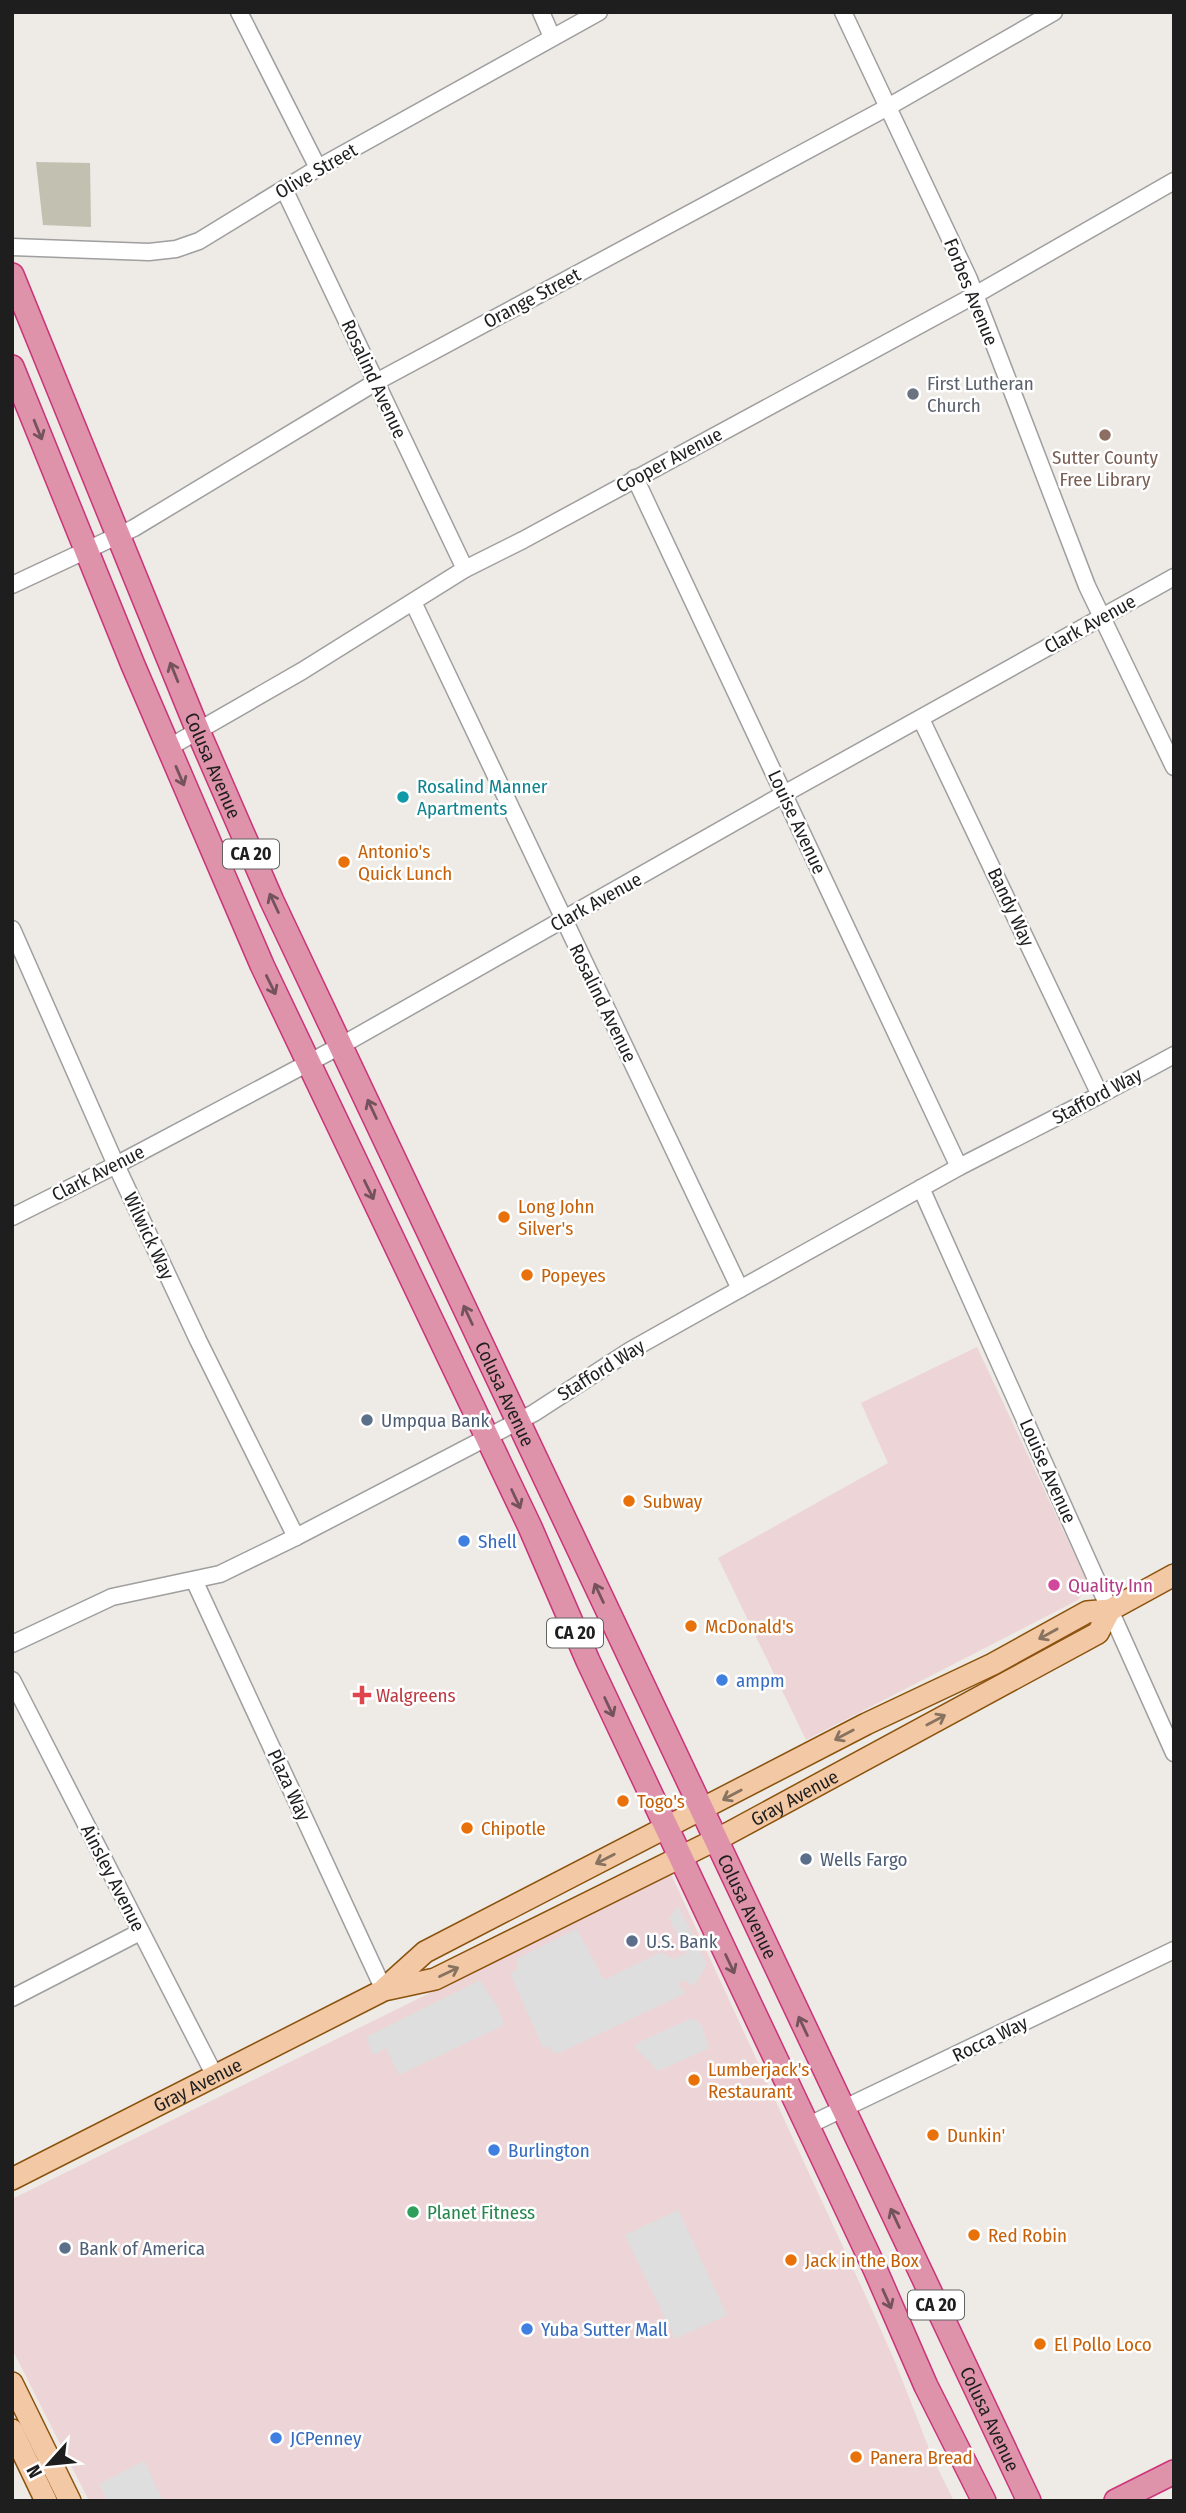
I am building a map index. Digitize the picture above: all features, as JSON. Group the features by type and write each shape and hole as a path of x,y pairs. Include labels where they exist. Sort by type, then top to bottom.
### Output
{"highway":[{"name":"Colusa Avenue","path":"12,275 198,731 278,913 1029,2501"},
{"name":"Colusa Avenue","path":"12,367 246,930 488,1437 587,1661 875,2269 926,2386 984,2501"},
{"path":"1116,2501 1174,2472"}],"main road":[{"name":"Gray Avenue","path":"384,1990 425,1952 866,1724 993,1664 1087,1612 1110,1610 1174,1575"},
{"name":"Gray Avenue","path":"12,2179 384,1990 435,1979 716,1839 1097,1633 1110,1610"},
{"path":"12,2383 70,2501"},
{"path":"12,2430 46,2501"}],"street":[{"path":"239,12 318,168"},
{"path":"541,12 552,37"},
{"name":"Olive Street","path":"12,247 149,252 176,249 199,240 318,168 599,12"},
{"name":"Forbes Avenue","path":"843,12 975,295 1073,552 1174,768"},
{"name":"Orange Street","path":"12,585 118,536 376,382 888,107 1054,12"},
{"name":"Cooper Avenue","path":"169,748 302,671 465,569 975,295 1174,181"},
{"name":"Rosalind Avenue","path":"284,189 465,569"},
{"name":"Louise Avenue","path":"635,478 959,1167"},
{"name":"Clark Avenue","path":"12,1217 342,1045 783,794 1174,577"},
{"name":"Rosalind Avenue","path":"413,602 740,1289"},
{"name":"Bandy Way","path":"921,719 1100,1095"},
{"name":"Wilwick Way","path":"12,929 116,1165 198,1340 296,1537"},
{"name":"Stafford Way","path":"12,1644 112,1597 220,1574 296,1537 518,1421 631,1350 920,1188 1174,1055"},
{"name":"Louise Avenue","path":"920,1188 1174,1753"},
{"name":"Plaza Way","path":"194,1580 384,1990"},
{"name":"Ainsley Avenue","path":"12,1679 215,2076"},
{"path":"12,1998 140,1932"},
{"name":"Rocca Way","path":"807,2126 1174,1950"}],"shaded area":[{"path":"36,162 90,163 91,227 43,225"},
{"path":"977,1347 1086,1579 1084,1592 1078,1600 806,1740 718,1558 888,1463 861,1403"},
{"path":"671,1874 868,2301 933,2459 954,2501 89,2501 12,2349 12,2199"},
{"path":"678,1906 707,1964 694,1986 683,1980 678,1984 686,1993 557,2054 546,2046 543,2048 510,1973 517,1970 518,1958 577,1929 604,1980 661,1952 673,1959 686,1953 669,1918"},
{"path":"480,1980 497,2006 504,2025 399,2075 386,2048 373,2055 366,2037"},
{"path":"692,2018 701,2024 709,2048 658,2071 635,2047 637,2043"},
{"path":"678,2210 727,2315 675,2339 625,2235"},
{"path":"144,2461 163,2501 101,2501 106,2498 99,2484"}],"place":[{"name":"First Lutheran Church","path":"913,394"},
{"name":"Sutter County Free Library","path":"1105,435"},
{"name":"Rosalind Manner Apartments","path":"403,797"},
{"name":"Antonio's Quick Lunch","path":"344,862"},
{"name":"Long John Silver's","path":"504,1217"},
{"name":"Popeyes","path":"527,1275"},
{"name":"Umpqua Bank","path":"367,1420"},
{"name":"Subway","path":"629,1501"},
{"name":"Shell","path":"464,1541"},
{"name":"Quality Inn","path":"1054,1585"},
{"name":"McDonald's","path":"691,1626"},
{"name":"ampm","path":"722,1680"},
{"name":"Walgreens","path":"362,1695"},
{"name":"Togo's","path":"623,1801"},
{"name":"Chipotle","path":"467,1828"},
{"name":"Wells Fargo","path":"806,1859"},
{"name":"U.S. Bank","path":"632,1941"},
{"name":"Lumberjack's Restaurant","path":"694,2080"},
{"name":"Dunkin'","path":"933,2135"},
{"name":"Burlington","path":"494,2150"},
{"name":"Planet Fitness","path":"413,2212"},
{"name":"Red Robin","path":"974,2235"},
{"name":"Bank of America","path":"65,2248"},
{"name":"Jack in the Box","path":"791,2260"},
{"name":"Yuba Sutter Mall","path":"527,2329"},
{"name":"El Pollo Loco","path":"1040,2344"},
{"name":"JCPenney","path":"276,2438"},
{"name":"Panera Bread","path":"856,2457"}]}
